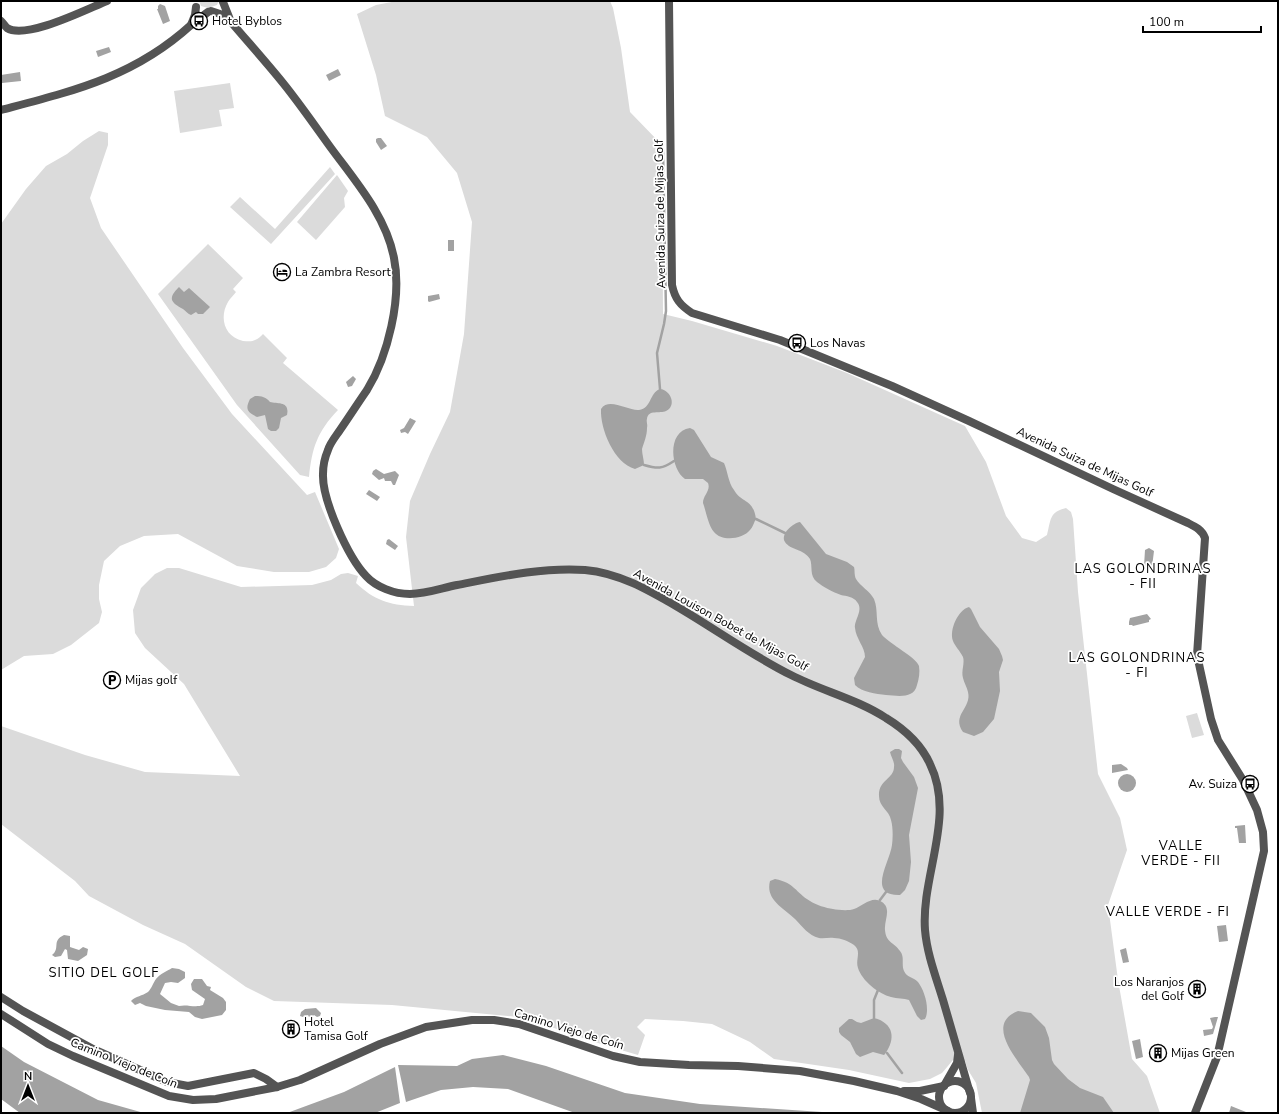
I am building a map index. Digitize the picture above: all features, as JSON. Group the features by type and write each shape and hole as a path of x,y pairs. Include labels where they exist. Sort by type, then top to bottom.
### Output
{"street":[{"path":"1,21 7,28 15,30 24,31 41,28 107,1"},
{"name":"Avenida Suiza de Mijas Golf","path":"669,1 672,285 674,296 682,306 692,313 780,340 892,386 1188,523 1203,533 1205,538 1197,655 1211,719 1229,759 1243,780 1257,810 1263,832 1264,851 1217,1057 1195,1113"},
{"path":"1,110 90,86 114,76 146,59 210,11 216,9 223,2"},
{"name":"Avenida Louison Bobet de Mijas Golf","path":"223,2 231,22"},
{"path":"191,25 196,15 194,3"},
{"name":"Avenida Louison Bobet de Mijas Golf","path":"194,3 220,14 231,22 285,86 360,187 380,217 389,239 395,262 396,284 393,318 386,348 371,384 328,449 322,473 326,496 341,537 353,559 367,577 379,586 395,592 410,594 430,592 517,574 547,571 582,570 619,578 659,596 781,670 817,687 861,704 884,716 903,729 914,739 924,753 932,766 936,781 939,798 939,829 926,897 926,933 932,965 971,1095"},
{"path":"1,997 23,1011 93,1049 167,1082 188,1086 254,1073 277,1087"},
{"name":"Camino Viejo de Coín","path":"1,1014 37,1038 66,1053 169,1096 193,1100 216,1100 277,1087 300,1080 380,1044 426,1027 472,1020 494,1020 519,1024 613,1056 640,1062 738,1066 800,1071 897,1091 952,1112"},
{"path":"958,1050 957,1063 940,1093 940,1098 944,1107 952,1112 963,1110 967,1107 971,1095"},
{"path":"944,1085 955,1081 965,1084 971,1095 973,1113"},
{"name":"Camino Viejo de Coín","path":"897,1091 920,1091 944,1085"}],"shaded area":[{"path":"199,1 219,1 217,5 208,8 201,6"},
{"path":"397,1 610,1 613,8 621,48 630,112 662,145 663,314 777,346 847,373 965,426 986,462 1006,516 1022,538 1036,542 1047,535 1050,521 1056,512 1066,508 1071,512 1073,519 1078,592 1098,774 1120,818 1127,850 1108,905 1118,980 1132,1059 1147,1076 1160,1113 982,1113 976,1083 968,1070 965,1061 953,1060 942,1073 930,1079 909,1083 849,1070 774,1059 750,1042 712,1024 645,1019 637,1027 645,1035 638,1055 519,1017 392,1005 274,1001 246,987 185,944 143,925 89,896 75,881 1,824 1,726 85,755 145,772 240,776 184,684 145,648 135,633 133,610 141,588 155,574 167,568 179,568 241,587 312,585 331,580 341,574 348,573 358,576 356,583 369,594 389,603 414,606 406,537 410,501 450,412 464,334 472,222 457,173 427,137 385,116 376,75 357,14 376,5"},
{"path":"160,4 165,6 170,21 163,24 157,9"},
{"path":"109,47 111,52 98,57 96,51"},
{"path":"338,69 341,75 329,81 326,75"},
{"path":"20,72 21,81 2,83 1,75"},
{"path":"230,83 234,108 219,110 222,126 180,133 174,91"},
{"path":"99,131 108,133 108,145 90,198 101,228 183,348 232,414 307,495 315,492 339,549 336,558 326,567 309,572 274,572 237,566 178,534 144,536 120,546 104,561 99,585 99,599 102,612 99,623 71,645 53,654 24,656 1,670 1,224 26,189 46,166 67,154 83,141"},
{"path":"381,138 387,146 381,150 376,142 376,139"},
{"path":"330,167 335,174 271,244 230,207 240,197 275,229"},
{"path":"337,175 348,191 344,198 345,207 316,240 297,222"},
{"path":"448,240 454,240 454,251 448,251"},
{"path":"208,244 243,278 233,289 236,292 225,308 225,326 231,335 243,341 254,341 263,334 287,358 283,363 338,410 320,433 312,457 309,477 300,475 237,405 158,294"},
{"path":"179,287 184,292 189,288 210,307 203,314 198,314 196,312 191,315 189,314 172,300 173,294"},
{"path":"439,294 440,299 428,301 428,296"},
{"path":"353,376 356,379 352,386 348,387 346,382"},
{"path":"660,389 664,390 670,395 672,402 671,406 664,412 652,413 648,416 646,434 642,449 644,465 635,469 627,466 615,453 603,426 601,409 609,404 614,404 635,410 643,409 656,391"},
{"path":"255,396 264,397 270,402 283,404 287,407 287,415 281,418 279,428 276,431 271,431 268,429 265,415 257,417 249,412 247,408 250,399"},
{"path":"410,418 416,421 408,434 405,432 401,433 400,430 404,428"},
{"path":"690,428 694,430 711,457 724,463 732,487 740,497 750,504 755,512 756,519 751,529 743,536 727,538 714,532 703,503 708,491 708,483 703,479 685,479 676,467 673,451 674,443 677,436"},
{"path":"376,469 384,474 395,471 399,475 395,485 393,485 391,481 385,481 384,478 379,480 372,474"},
{"path":"369,490 380,497 377,501 366,494"},
{"path":"800,522 826,554 847,562 854,567 856,579 874,599 877,622 882,635 914,659 919,666 918,680 913,693 905,696 882,695 865,691 855,685 854,678 865,657 864,650 855,628 860,608 859,605 856,600 825,588 817,582 813,577 810,559 801,551 787,545 784,539 786,532 788,529"},
{"path":"389,539 398,546 395,550 386,544 387,540"},
{"path":"1149,548 1154,551 1152,567 1148,570 1144,566 1145,550"},
{"path":"969,607 980,627 999,649 1003,660 999,672 1000,691 994,719 983,732 974,736 963,732 960,726 960,716 967,703 968,692 963,680 963,657 952,637 955,621 961,612"},
{"path":"1147,614 1151,619 1149,622 1133,626 1129,625 1130,618"},
{"path":"1197,713 1204,735 1192,738 1186,716"},
{"path":"895,749 902,751 901,758 914,777 918,788 909,835 911,862 909,881 905,890 900,895 890,894 884,890 882,884 882,877 892,845 893,832 890,817 879,800 879,791 881,786 893,771 894,763 890,752"},
{"path":"1121,764 1128,770 1112,773 1112,765"},
{"path":"1127,774 1133,777 1136,783 1133,789 1127,792 1121,789 1118,783 1121,777"},
{"path":"1245,825 1246,843 1239,843 1237,828 1235,828 1235,826"},
{"path":"775,879 791,885 805,898 812,902 830,909 849,910 857,908 871,900 878,900 882,902 887,908 885,930 887,938 898,948 901,953 905,973 918,982 925,995 927,1011 925,1019 921,1020 917,1016 909,1000 893,998 886,995 876,990 863,978 857,965 858,950 854,945 839,939 819,938 812,935 776,903 770,893 769,888 770,881"},
{"path":"1226,925 1228,941 1219,942 1217,926"},
{"path":"64,935 70,936 70,947 79,950 83,947 88,949 87,955 78,961 68,959 67,950 65,949 61,956 55,957 52,955 56,950 58,940"},
{"path":"1126,948 1129,962 1123,963 1120,950"},
{"path":"172,968 185,972 185,978 178,983 165,983 160,994 171,1003 179,1006 203,1005 205,999 192,990 191,984 194,979 202,979 207,986 211,987 210,990 223,998 226,1002 226,1010 222,1015 202,1019 195,1017 189,1012 165,1010 146,1006 140,1003 135,1005 131,1001 148,992 158,977"},
{"path":"316,1008 321,1013 320,1016 300,1016 301,1012 305,1009"},
{"path":"1018,1011 1031,1013 1045,1027 1049,1038 1052,1060 1068,1079 1080,1088 1103,1097 1114,1113 1020,1113 1030,1080 1012,1052 1004,1033 1004,1024 1008,1017"},
{"path":"1218,1017 1213,1034 1204,1036 1203,1030 1212,1029 1213,1027 1210,1018"},
{"path":"874,1018 881,1020 889,1028 892,1037 891,1043 884,1055 873,1052 860,1057 856,1054 850,1042 841,1035 839,1028 849,1019 861,1023"},
{"path":"1140,1039 1143,1057 1136,1059 1132,1041"},
{"path":"1,1046 24,1062 98,1100 144,1113 20,1113 1,1099"},
{"path":"503,1055 546,1066 625,1093 700,1104 837,1113 575,1113 508,1089 473,1087 441,1090 406,1102 398,1065 457,1066 472,1059"},
{"path":"395,1067 400,1103 375,1113 287,1113 344,1092"},
{"path":"1231,1106 1246,1112 1246,1113 1229,1113"}],"waterway":[{"path":"660,389 657,353 666,311 663,150"},
{"path":"644,465 660,468 674,461"},
{"path":"756,519 785,533"},
{"path":"880,900 886,892"},
{"path":"874,1018 874,1000 878,990"},
{"path":"887,1053 902,1073"}],"place":[{"name":"Hotel Byblos","path":"199,21"},
{"name":"La Zambra Resort","path":"282,272"},
{"name":"Los Navas","path":"797,343"},
{"name":"Mijas golf","path":"112,680"},
{"name":"Av. Suiza","path":"1250,784"},
{"name":"Los Naranjos del Golf","path":"1197,989"},
{"name":"Hotel Tamisa Golf","path":"291,1029"},
{"name":"Mijas Green","path":"1158,1053"}],"district":[{"name":"LAS GOLONDRINAS - FII","path":"1143,576"},
{"name":"LAS GOLONDRINAS - FI","path":"1137,666"},
{"name":"VALLE VERDE - FII","path":"1181,854"},
{"name":"VALLE VERDE - FI","path":"1168,912"},
{"name":"SITIO DEL GOLF","path":"104,973"}]}
